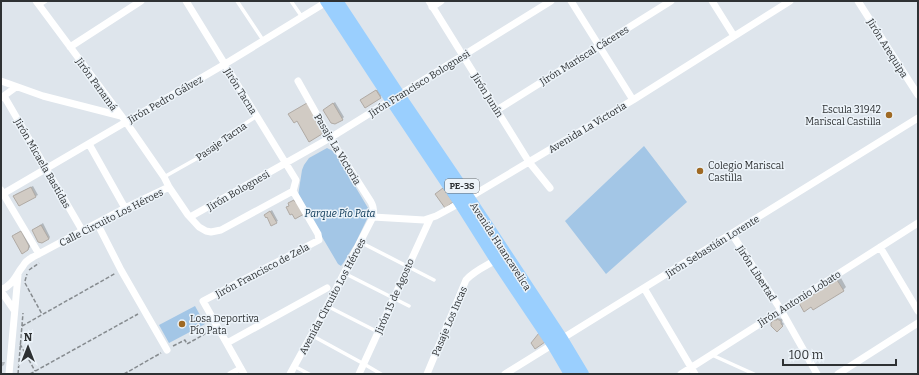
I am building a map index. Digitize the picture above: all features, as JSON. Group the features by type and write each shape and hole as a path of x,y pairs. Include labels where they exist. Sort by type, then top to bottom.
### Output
{"highway":[{"name":"Avenida Huancavelica","path":"329,1 465,200 557,342 570,374"},
{"name":"Avenida Huancavelica","path":"465,200 496,260 557,342 583,374"}],"street":[{"path":"70,47 141,1"},
{"name":"Jirón Tacna","path":"186,1 296,180 293,191"},
{"name":"Jirón Pedro Gálvez","path":"2,193 89,144 329,1"},
{"path":"430,4 441,1"},
{"name":"Jirón Francisco Bolognesi","path":"285,162 330,138 551,1"},
{"path":"571,1 633,100"},
{"name":"Jirón Mariscal Cáceres","path":"497,110 671,1"},
{"path":"712,1 734,36"},
{"name":"Avenida La Victoria","path":"373,217 424,220 465,200 633,100 790,1"},
{"name":"Jirón Arequipa","path":"858,1 918,95"},
{"name":"Jirón Panamá","path":"41,2 70,47 126,122 164,177 169,187"},
{"name":"Jirón Junín","path":"430,4 529,162 550,188"},
{"name":"Pasaje La Victoria","path":"298,80 330,138 371,202 374,209 373,217"},
{"path":"1,81 43,96 121,116"},
{"path":"2,97 16,87"},
{"name":"Jirón Micaela Bastidas","path":"2,97 82,230"},
{"name":"Jirón Sebastián Lorente","path":"505,374 918,118"},
{"path":"89,144 124,208"},
{"name":"Jirón Bolognesi","path":"190,217 285,162"},
{"name":"Calle Circuito Los Héroes","path":"1,290 9,286 25,263 39,254 124,208 169,187 190,217 206,231 211,232 221,230 293,191"},
{"name":"Jirón Francisco de Zela","path":"227,343 203,301 319,240 318,234 293,191"},
{"path":"2,193 39,254"},
{"name":"Avenida Circuito Los Héroes","path":"290,374 373,217"},
{"name":"Jirón 15 de Agosto","path":"359,374 430,218"},
{"path":"97,223 121,270 167,350"},
{"name":"Jirón Antonio Lobato","path":"681,374 693,371 711,354 918,223"},
{"name":"Jirón Libertad","path":"732,234 781,310 817,374"},
{"path":"880,247 918,311"},
{"name":"Pasaje Los Incas","path":"427,374 466,280 496,260"},
{"path":"8,374 18,275"},
{"path":"230,374 243,371 227,343 327,288"},
{"path":"644,288 693,371"},
{"path":"1,290 14,310"},
{"path":"838,374 918,323"}],"lane":[{"path":"237,1 263,41"},
{"path":"291,1 302,17"},
{"name":"Pasaje Tacna","path":"164,177 212,150 221,139 257,116"},
{"path":"360,242 434,280"},
{"path":"344,273 409,306"},
{"path":"327,306 378,332"},
{"path":"311,335 381,374"},
{"path":"711,354 754,374"},
{"path":"294,366 309,374"}],"path":[{"path":"24,290 27,274 43,260"},
{"path":"22,326 121,270"},
{"path":"25,283 42,314"},
{"path":"30,374 144,311"},
{"path":"18,374 23,312"},
{"path":"124,374 185,340 187,344 215,329"},
{"path":"20,344 35,371"}],"green space":[{"path":"644,146 687,202 606,274 565,221"},
{"name":"Parque Pío Pata","path":"327,148 333,151 337,156 368,208 369,215 354,246 341,266 338,264 298,196 304,165 309,158"},
{"name":"Losa Deportiva Pío Pata","path":"195,306 205,324 169,343 159,325"}],"building":[{"path":"376,90 381,98 365,108 360,100"},
{"path":"307,103 323,129 322,134 309,142 297,121 294,123 288,114"},
{"path":"333,103 343,120 335,124 331,123 323,110"},
{"path":"31,187 36,197 19,206 13,196"},
{"path":"443,188 453,202 445,208 435,194"},
{"path":"294,200 295,202 297,201 304,214 295,219 292,214 290,215 286,207 289,206 288,203"},
{"path":"270,211 277,223 271,226 267,217 266,218 264,215"},
{"path":"41,225 49,239 42,243 38,242 32,230"},
{"path":"21,231 29,246 28,250 22,254 12,236"},
{"path":"837,280 844,291 813,310 811,307 804,312 799,303"},
{"path":"777,319 781,321 783,326 777,332 771,326 771,323"},
{"path":"539,333 545,342 535,349 531,343"}],"place":[{"name":"Escula 31942 Mariscal Castilla","path":"889,115"},
{"name":"Colegio Mariscal Castilla","path":"700,171"},
{"name":"Losa Deportiva Pío Pata","path":"182,324"}]}
